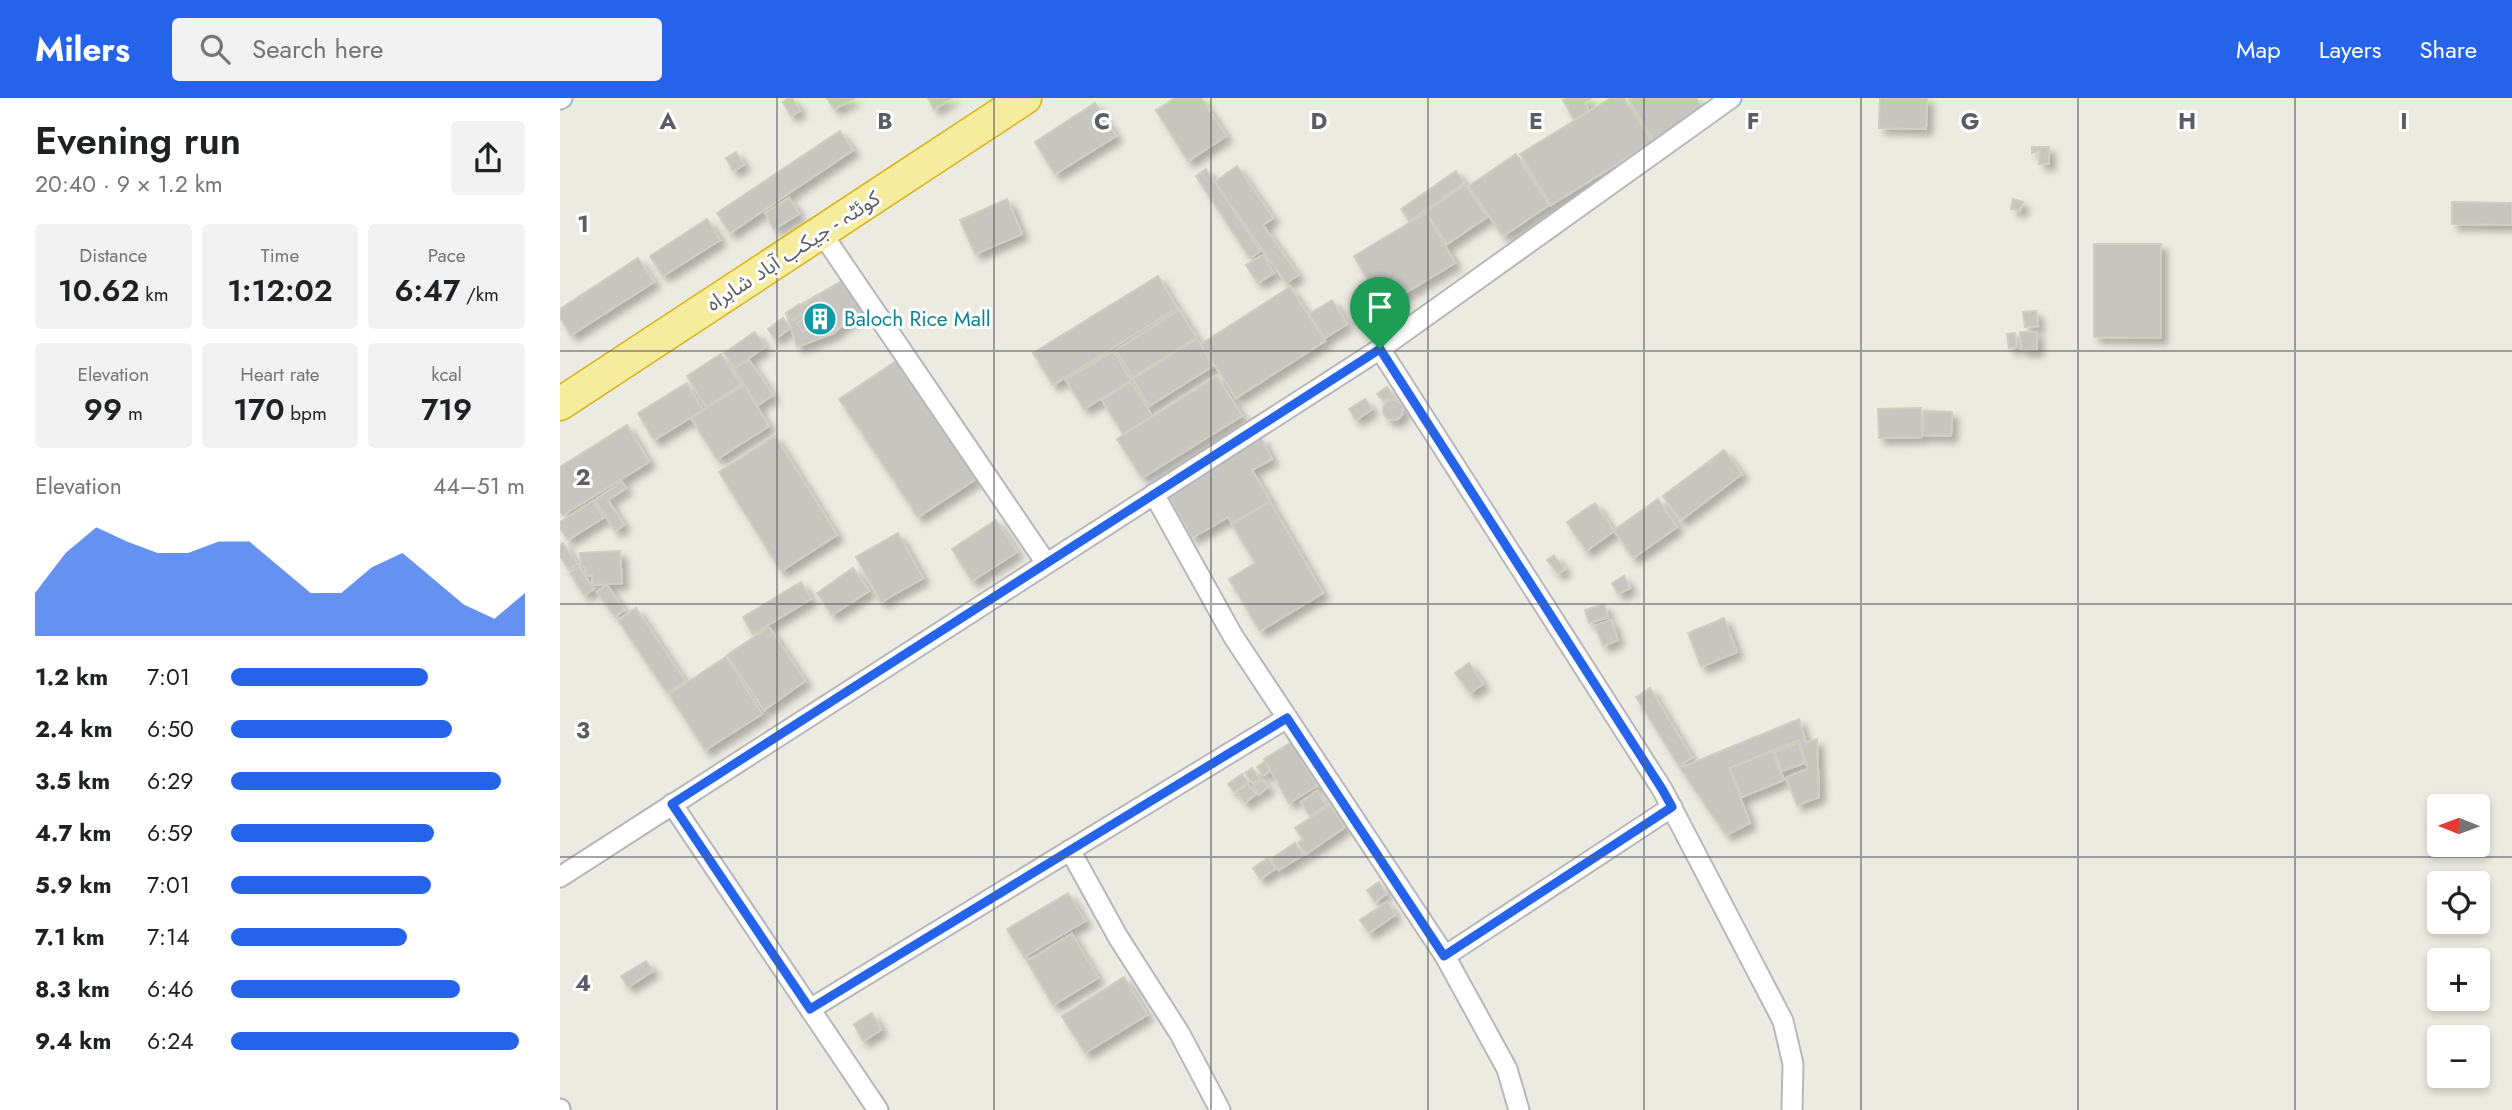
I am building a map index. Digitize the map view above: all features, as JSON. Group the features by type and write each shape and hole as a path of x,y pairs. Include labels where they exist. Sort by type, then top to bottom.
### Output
{"highway":[{"name":"کوئٹہ - جیکب آباد شاہراہ","path":"560,404 1025,98"}],"street":[{"path":"560,877 1380,349 1731,98"},
{"path":"821,232 1046,563"},
{"path":"1380,349 1672,807 1783,1021 1793,1064 1792,1110"},
{"path":"1154,494 1233,636 1444,956 1507,1069 1519,1110"},
{"path":"810,1009 1287,718"},
{"path":"672,804 878,1110"},
{"path":"1444,956 1672,807"},
{"path":"1070,850 1118,937 1180,1034 1220,1110"}],"building":[{"path":"792,98 800,111 791,116 783,102"},
{"path":"827,98 855,98 834,109"},
{"path":"928,98 952,98 934,109"},
{"path":"1175,98 1201,98 1226,136 1188,161 1156,110"},
{"path":"1591,98 1585,103 1589,111 1574,120 1563,100"},
{"path":"1611,98 1624,98 1652,142 1551,205 1520,154"},
{"path":"1696,98 1704,111 1654,141 1629,100"},
{"path":"1880,98 1927,98 1926,129 1879,128"},
{"path":"1095,103 1116,136 1055,174 1035,142"},
{"path":"840,131 853,150 730,233 717,213"},
{"path":"2032,147 2049,147 2049,164 2039,164 2040,150 2032,153"},
{"path":"736,152 744,165 733,171 726,158"},
{"path":"1516,154 1549,205 1503,236 1469,186"},
{"path":"1237,166 1273,218 1263,225 1298,275 1286,283 1215,182"},
{"path":"1206,169 1260,251 1250,258 1196,176"},
{"path":"1456,171 1464,183 1409,221 1401,209"},
{"path":"1465,185 1487,217 1447,244 1426,212"},
{"path":"789,198 799,214 774,229 765,213"},
{"path":"1007,199 1022,234 975,254 960,220"},
{"path":"2013,199 2023,202 2020,211 2011,209"},
{"path":"2452,202 2512,203 2512,225 2452,224"},
{"path":"1426,213 1455,263 1383,306 1354,256"},
{"path":"707,219 720,240 663,276 650,256"},
{"path":"2094,244 2161,244 2161,338 2094,337"},
{"path":"1263,255 1274,273 1258,283 1246,265"},
{"path":"638,258 654,282 571,335 560,318 560,309"},
{"path":"1158,276 1177,308 1053,385 1033,353"},
{"path":"842,281 862,312 841,326 821,295"},
{"name":"Baloch Rice Mall","path":"842,281 872,307 834,333 797,347 786,313"},
{"path":"1290,287 1325,341 1236,398 1201,344"},
{"path":"817,295 834,320 822,328 805,303"},
{"path":"1332,300 1347,324 1325,338 1309,314"},
{"path":"799,304 805,312 792,321 786,313"},
{"path":"1179,310 1196,337 1133,377 1116,350"},
{"path":"2036,311 2038,326 2025,327 2023,312"},
{"path":"810,314 817,323 803,332 797,323"},
{"path":"783,318 790,328 775,339 768,329"},
{"path":"755,332 765,347 734,368 724,353"},
{"path":"2020,332 2037,332 2037,350 2021,350"},
{"path":"2015,333 2017,347 2009,348 2007,334"},
{"path":"1197,339 1213,366 1149,406 1133,379"},
{"path":"1113,351 1131,380 1084,409 1066,380"},
{"path":"721,354 741,385 706,407 687,376"},
{"path":"749,360 773,395 758,405 734,369"},
{"path":"898,360 976,479 918,517 839,399"},
{"path":"1217,376 1242,416 1142,478 1117,439"},
{"path":"1131,382 1152,416 1123,434 1102,400"},
{"path":"687,383 703,410 654,440 638,413"},
{"path":"744,385 769,426 717,459 691,418"},
{"path":"1387,387 1395,398 1382,400 1377,394"},
{"path":"1365,399 1372,409 1356,420 1349,409"},
{"path":"1393,400 1400,403 1403,410 1400,417 1393,420 1386,417 1383,410 1386,403"},
{"path":"1921,408 1922,437 1879,438 1878,409"},
{"path":"1924,411 1952,412 1951,436 1923,435"},
{"path":"627,425 649,462 563,515 560,511 560,467"},
{"path":"775,436 837,535 781,571 719,472"},
{"path":"1261,438 1272,459 1252,470 1270,501 1232,523 1228,517 1192,538 1166,492"},
{"path":"1724,450 1742,474 1681,520 1663,496"},
{"path":"622,482 626,488 608,500 624,525 615,531 595,500"},
{"path":"1658,499 1677,527 1633,558 1614,530"},
{"path":"593,501 603,518 568,540 560,528 560,522"},
{"path":"1270,502 1323,593 1260,631 1229,579 1255,563 1232,524"},
{"path":"1595,503 1614,531 1586,551 1567,522"},
{"path":"996,520 1017,552 972,581 952,549"},
{"path":"898,533 923,578 881,602 856,557"},
{"path":"563,543 577,564 569,570 560,556 560,545"},
{"path":"620,551 622,583 593,585 592,575 586,576 585,567 581,567 580,553"},
{"path":"1554,555 1565,569 1558,574 1547,560"},
{"path":"579,567 594,589 584,595 570,573"},
{"path":"853,568 869,591 832,615 817,593"},
{"path":"1624,576 1630,588 1618,594 1612,583"},
{"path":"801,582 811,599 753,634 743,617"},
{"path":"607,585 624,610 615,617 597,592"},
{"path":"1604,604 1608,617 1589,623 1585,610"},
{"path":"636,608 685,681 667,693 618,620"},
{"path":"1724,618 1737,652 1701,667 1688,633"},
{"path":"1611,620 1618,640 1603,646 1595,626"},
{"path":"769,627 805,681 764,710 727,655"},
{"path":"726,657 762,714 705,750 669,694"},
{"path":"1469,663 1483,684 1470,693 1455,673"},
{"path":"1650,688 1692,758 1679,766 1636,697"},
{"path":"1799,719 1806,743 1817,739 1819,797 1797,805 1786,778 1808,769 1799,740 1729,768 1750,823 1726,835 1680,768"},
{"path":"1292,742 1317,786 1289,803 1264,759"},
{"path":"1798,743 1805,763 1782,771 1775,752"},
{"path":"1772,751 1784,780 1742,797 1730,768"},
{"path":"1264,762 1270,771 1263,775 1257,767"},
{"path":"1252,768 1260,779 1253,784 1245,773"},
{"path":"1242,774 1248,782 1234,792 1228,784"},
{"path":"1263,780 1268,787 1259,794 1254,786"},
{"path":"1248,784 1256,794 1245,803 1237,792"},
{"path":"1317,791 1326,805 1310,816 1301,802"},
{"path":"1330,805 1345,827 1306,854 1298,843 1303,839 1295,828"},
{"path":"1295,843 1303,855 1279,870 1271,859"},
{"path":"1268,858 1275,869 1260,879 1253,868"},
{"path":"1379,882 1386,894 1375,902 1367,890"},
{"path":"1068,893 1085,921 1024,957 1007,929"},
{"path":"1387,902 1395,915 1369,933 1360,920"},
{"path":"1072,934 1098,978 1053,1005 1027,961"},
{"path":"646,961 653,971 628,987 621,976"},
{"path":"1124,977 1147,1015 1085,1053 1062,1016"},
{"path":"872,1013 881,1030 863,1041 854,1024"}],"place":[{"name":"Baloch Rice Mall","path":"820,319"}],"route":[{"path":"1380,349 1672,807 1444,956 1287,718 810,1009 672,804 1380,349"}]}
